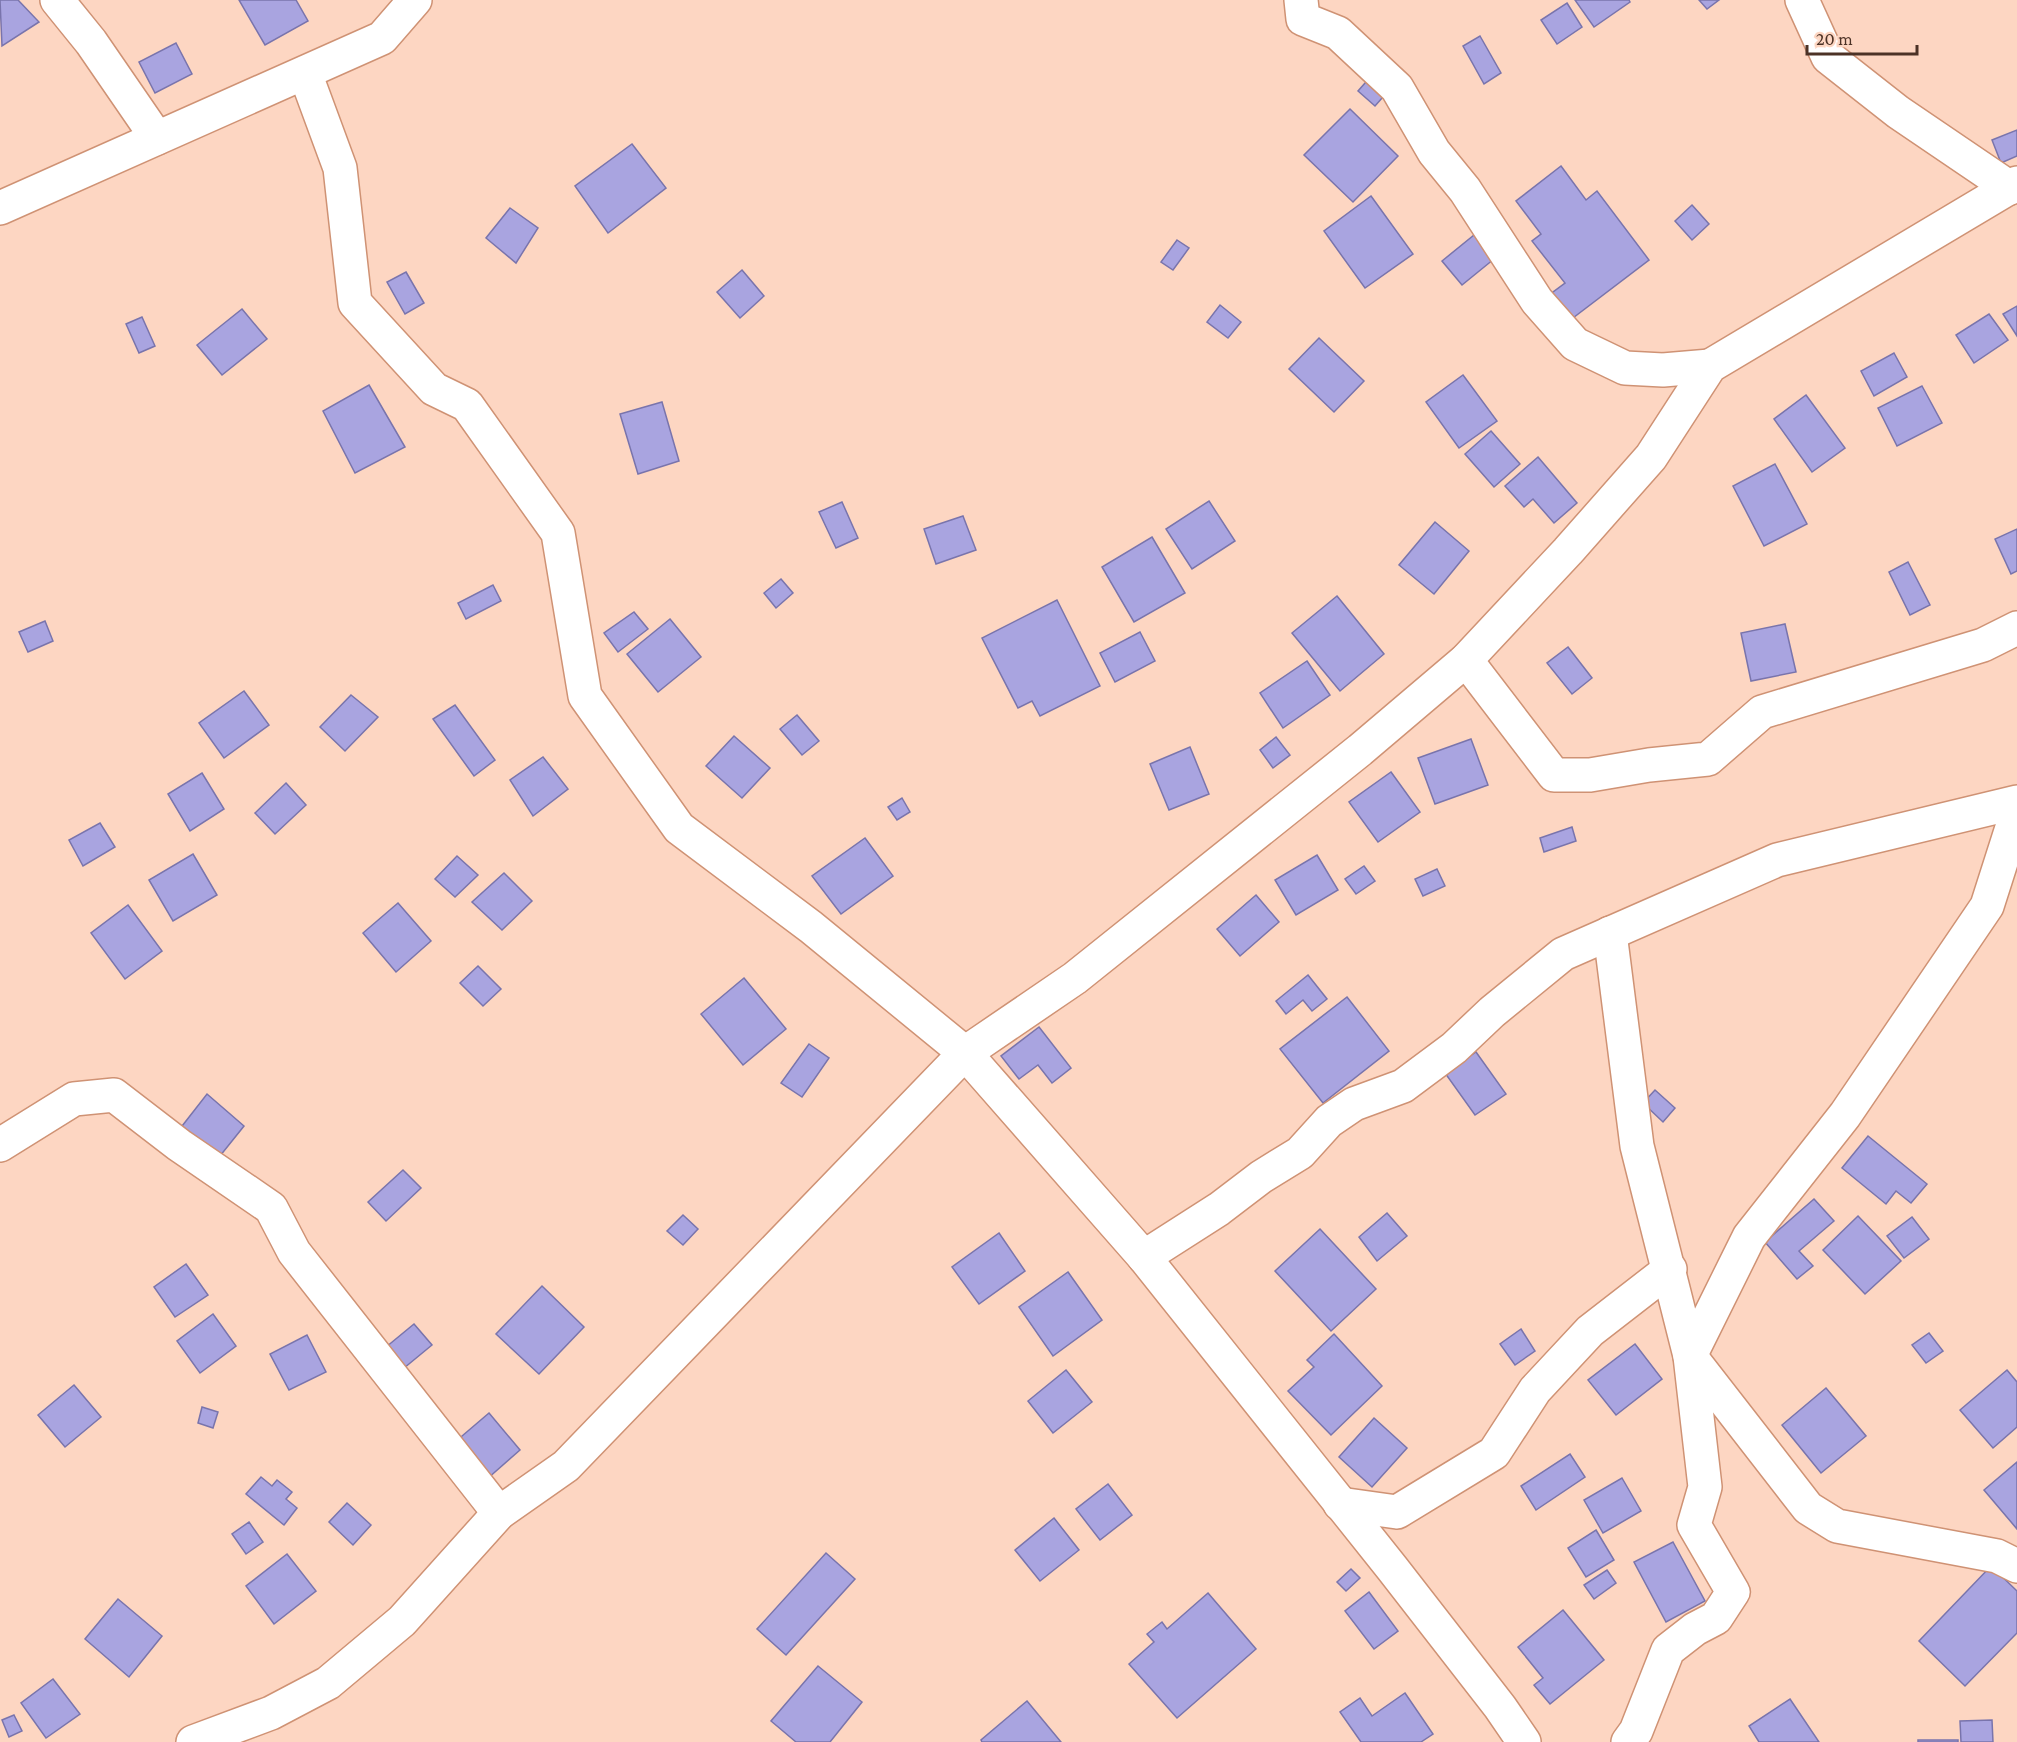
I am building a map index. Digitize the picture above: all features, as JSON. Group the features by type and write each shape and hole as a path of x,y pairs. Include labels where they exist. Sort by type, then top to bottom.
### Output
{"street":[{"path":"57,0 91,42 157,138"},
{"path":"0,208 382,38 415,0"},
{"path":"1301,0 1303,19 1338,33 1397,88 1434,152 1465,190 1537,301 1575,344 1625,368 1663,370 1710,366 2014,185 1898,111 1828,57 1802,0"},
{"path":"304,73 340,168 355,303 434,389 467,405 558,533 585,696 679,828 811,927 965,1053 1144,1257 1500,1707 1524,1742"},
{"path":"193,1742 271,1713 328,1683 402,1621 499,1513 566,1466 965,1053 1076,978 1360,750 1466,660 1569,551 1651,457 1710,366"},
{"path":"1466,660 1554,775 1590,775 1649,765 1708,759 1762,712 1983,645 2017,628"},
{"path":"1144,1257 1300,1153 1329,1121 1354,1104 1403,1086 1454,1048 1492,1012 1563,954 1777,860 2017,802"},
{"path":"1690,1356 1749,1237 1845,1115 1987,906 2017,812"},
{"path":"1610,933 1637,1146 1670,1269 1690,1356 1705,1486 1694,1525 1733,1592 1716,1618 1695,1629 1668,1650 1636,1731 1628,1742"},
{"path":"0,1145 74,1099 114,1095 179,1145 271,1208 294,1252 499,1513"},
{"path":"1340,1504 1397,1512 1494,1453 1535,1390 1590,1331 1670,1269"},
{"path":"1690,1356 1808,1508 1837,1526 1997,1556 2017,1566"}],"building":[{"path":"0,0 18,0 39,22 2,46"},
{"path":"239,0 296,0 308,21 265,45"},
{"path":"1575,0 1629,0 1630,2 1594,27"},
{"path":"1699,0 1719,0 1707,9"},
{"path":"1567,3 1582,27 1557,44 1541,20"},
{"path":"1480,36 1501,73 1484,84 1463,46"},
{"path":"176,43 192,74 155,93 139,62"},
{"path":"1373,74 1390,89 1375,106 1358,91"},
{"path":"1350,109 1398,156 1353,202 1304,155"},
{"path":"2017,130 2017,156 2001,163 1992,140"},
{"path":"632,144 666,188 608,233 575,186"},
{"path":"1561,166 1586,200 1597,191 1649,260 1565,324 1545,298 1565,283 1532,241 1541,234 1516,201"},
{"path":"1371,196 1413,254 1365,288 1324,231"},
{"path":"1692,205 1709,224 1692,240 1675,221"},
{"path":"510,208 538,228 516,263 486,238"},
{"path":"1474,235 1494,259 1462,285 1442,261"},
{"path":"1177,240 1189,248 1173,270 1161,262"},
{"path":"742,270 764,296 740,318 717,292"},
{"path":"406,272 424,303 405,314 387,282"},
{"path":"1220,305 1241,322 1228,338 1207,322"},
{"path":"2017,306 2017,336 2003,314"},
{"path":"242,309 267,339 222,375 197,345"},
{"path":"1989,314 2008,340 1974,363 1956,335"},
{"path":"142,317 155,346 139,353 126,324"},
{"path":"1319,338 1364,381 1334,412 1289,369"},
{"path":"1894,353 1907,377 1874,396 1861,371"},
{"path":"1463,375 1497,421 1459,448 1426,402"},
{"path":"369,385 405,447 355,473 323,411"},
{"path":"1922,386 1942,423 1897,446 1878,408"},
{"path":"1806,395 1845,448 1812,472 1774,419"},
{"path":"662,402 679,461 638,474 620,414"},
{"path":"1491,431 1520,464 1494,487 1465,454"},
{"path":"1538,457 1577,503 1554,523 1533,499 1524,507 1505,486"},
{"path":"1775,464 1807,524 1764,546 1733,486"},
{"path":"1209,501 1235,541 1192,569 1166,529"},
{"path":"842,502 858,538 836,548 819,512"},
{"path":"963,516 976,550 936,564 924,529"},
{"path":"1435,522 1469,551 1434,594 1399,565"},
{"path":"2017,529 2017,571 2011,574 1995,539"},
{"path":"1152,537 1185,593 1134,622 1102,567"},
{"path":"1908,562 1930,605 1910,615 1889,572"},
{"path":"781,579 793,593 776,608 764,593"},
{"path":"493,585 501,601 466,619 458,603"},
{"path":"1337,596 1384,654 1340,691 1292,633"},
{"path":"1057,600 1100,686 1040,716 1032,701 1018,708 982,638"},
{"path":"634,612 648,629 618,652 604,633"},
{"path":"670,619 701,657 658,692 627,654"},
{"path":"45,621 53,641 28,652 19,632"},
{"path":"1785,624 1796,672 1751,681 1741,633"},
{"path":"1140,632 1155,661 1115,682 1100,653"},
{"path":"1568,647 1592,678 1572,694 1547,663"},
{"path":"1307,661 1330,695 1283,728 1260,693"},
{"path":"244,691 269,725 224,758 199,723"},
{"path":"351,695 378,717 345,751 320,727"},
{"path":"455,705 495,760 474,776 433,719"},
{"path":"797,715 819,741 802,755 780,729"},
{"path":"734,736 770,768 742,798 706,766"},
{"path":"1276,737 1290,755 1273,768 1260,750"},
{"path":"1471,739 1488,785 1435,804 1418,758"},
{"path":"1190,747 1209,794 1169,810 1150,764"},
{"path":"543,757 568,789 533,816 510,780"},
{"path":"1391,772 1420,812 1378,842 1349,802"},
{"path":"202,773 224,809 190,831 168,794"},
{"path":"286,783 306,805 275,834 255,813"},
{"path":"902,798 910,812 897,820 888,807"},
{"path":"100,823 115,847 83,866 69,840"},
{"path":"1572,827 1576,841 1544,852 1540,838"},
{"path":"865,838 893,876 841,914 812,876"},
{"path":"193,854 217,895 173,921 149,880"},
{"path":"1317,855 1338,890 1296,915 1275,880"},
{"path":"457,856 478,875 455,897 435,879"},
{"path":"1364,866 1375,881 1356,894 1345,879"},
{"path":"1437,869 1445,886 1423,896 1415,879"},
{"path":"504,873 532,901 502,930 472,902"},
{"path":"1256,895 1279,922 1240,956 1217,929"},
{"path":"398,903 431,941 396,972 363,933"},
{"path":"128,905 162,951 125,979 91,933"},
{"path":"478,966 501,989 483,1006 460,983"},
{"path":"1308,975 1327,999 1312,1011 1303,1000 1286,1014 1276,1001"},
{"path":"744,978 786,1029 743,1065 701,1014"},
{"path":"1347,997 1389,1051 1323,1103 1280,1049"},
{"path":"1039,1027 1071,1068 1052,1083 1038,1065 1019,1079 1001,1056"},
{"path":"809,1044 829,1058 802,1097 781,1083"},
{"path":"1476,1052 1506,1094 1475,1115 1445,1073"},
{"path":"1655,1090 1675,1108 1663,1122 1643,1103"},
{"path":"207,1094 244,1126 216,1161 179,1130"},
{"path":"1868,1136 1927,1184 1911,1203 1896,1191 1886,1204 1842,1168"},
{"path":"403,1170 421,1188 386,1221 368,1202"},
{"path":"1814,1199 1834,1221 1799,1251 1813,1266 1797,1279 1765,1242"},
{"path":"1387,1213 1407,1236 1377,1261 1359,1237"},
{"path":"683,1215 698,1229 683,1245 667,1231"},
{"path":"1858,1216 1901,1261 1865,1294 1823,1250"},
{"path":"1912,1217 1929,1239 1904,1258 1887,1236"},
{"path":"1320,1229 1376,1289 1331,1331 1275,1271"},
{"path":"999,1233 1025,1271 979,1304 952,1267"},
{"path":"186,1264 208,1295 175,1317 154,1287"},
{"path":"1068,1272 1102,1320 1053,1356 1019,1307"},
{"path":"542,1286 584,1327 539,1374 496,1334"},
{"path":"213,1314 236,1346 200,1373 177,1341"},
{"path":"414,1324 432,1345 398,1373 380,1352"},
{"path":"1521,1329 1535,1351 1515,1365 1500,1344"},
{"path":"1929,1333 1943,1351 1926,1363 1912,1345"},
{"path":"1334,1334 1382,1386 1331,1435 1288,1391 1314,1367 1307,1360"},
{"path":"307,1335 326,1372 289,1390 270,1354"},
{"path":"1635,1344 1662,1379 1616,1415 1588,1380"},
{"path":"1066,1370 1092,1402 1053,1433 1028,1401"},
{"path":"2007,1370 2017,1382 2017,1427 1993,1448 1960,1410"},
{"path":"74,1385 101,1417 65,1447 38,1415"},
{"path":"1826,1388 1866,1436 1821,1473 1782,1425"},
{"path":"202,1407 218,1412 213,1428 198,1423"},
{"path":"489,1413 520,1450 487,1479 455,1442"},
{"path":"1374,1418 1407,1448 1372,1487 1339,1457"},
{"path":"1570,1454 1585,1477 1536,1510 1521,1486"},
{"path":"2017,1462 2017,1529 1984,1490"},
{"path":"261,1477 272,1486 277,1480 292,1492 286,1499 297,1508 284,1525 246,1494"},
{"path":"1622,1478 1641,1511 1603,1533 1584,1500"},
{"path":"1108,1484 1132,1515 1100,1540 1076,1509"},
{"path":"347,1503 371,1525 353,1545 329,1522"},
{"path":"1054,1518 1079,1550 1040,1581 1015,1550"},
{"path":"249,1522 263,1542 246,1554 232,1534"},
{"path":"1596,1530 1614,1560 1586,1577 1568,1548"},
{"path":"1673,1542 1705,1601 1666,1622 1634,1562"},
{"path":"826,1553 855,1579 786,1655 757,1629"},
{"path":"287,1554 316,1591 274,1624 246,1586"},
{"path":"1991,1566 2017,1591 2017,1633 1965,1686 1919,1641"},
{"path":"1351,1569 1360,1578 1346,1591 1337,1582"},
{"path":"1607,1570 1616,1583 1594,1599 1584,1585"},
{"path":"1369,1592 1398,1631 1374,1649 1345,1611"},
{"path":"1208,1593 1256,1649 1177,1718 1129,1664 1154,1642 1147,1634 1162,1622 1167,1629"},
{"path":"118,1599 162,1636 129,1677 85,1639"},
{"path":"1563,1610 1604,1660 1550,1704 1534,1685 1543,1678 1518,1647"},
{"path":"818,1666 862,1702 830,1742 796,1742 771,1721"},
{"path":"53,1679 80,1714 46,1738 21,1703"},
{"path":"1405,1693 1433,1734 1421,1742 1361,1742 1340,1712 1360,1698 1372,1716"},
{"path":"1790,1699 1819,1742 1759,1742 1749,1726"},
{"path":"1027,1701 1061,1742 982,1742 981,1740"},
{"path":"14,1715 22,1731 9,1737 2,1720"},
{"path":"1992,1720 1993,1742 1961,1742 1960,1721"},
{"path":"1918,1740 1958,1740 1958,1742 1918,1742"}]}
